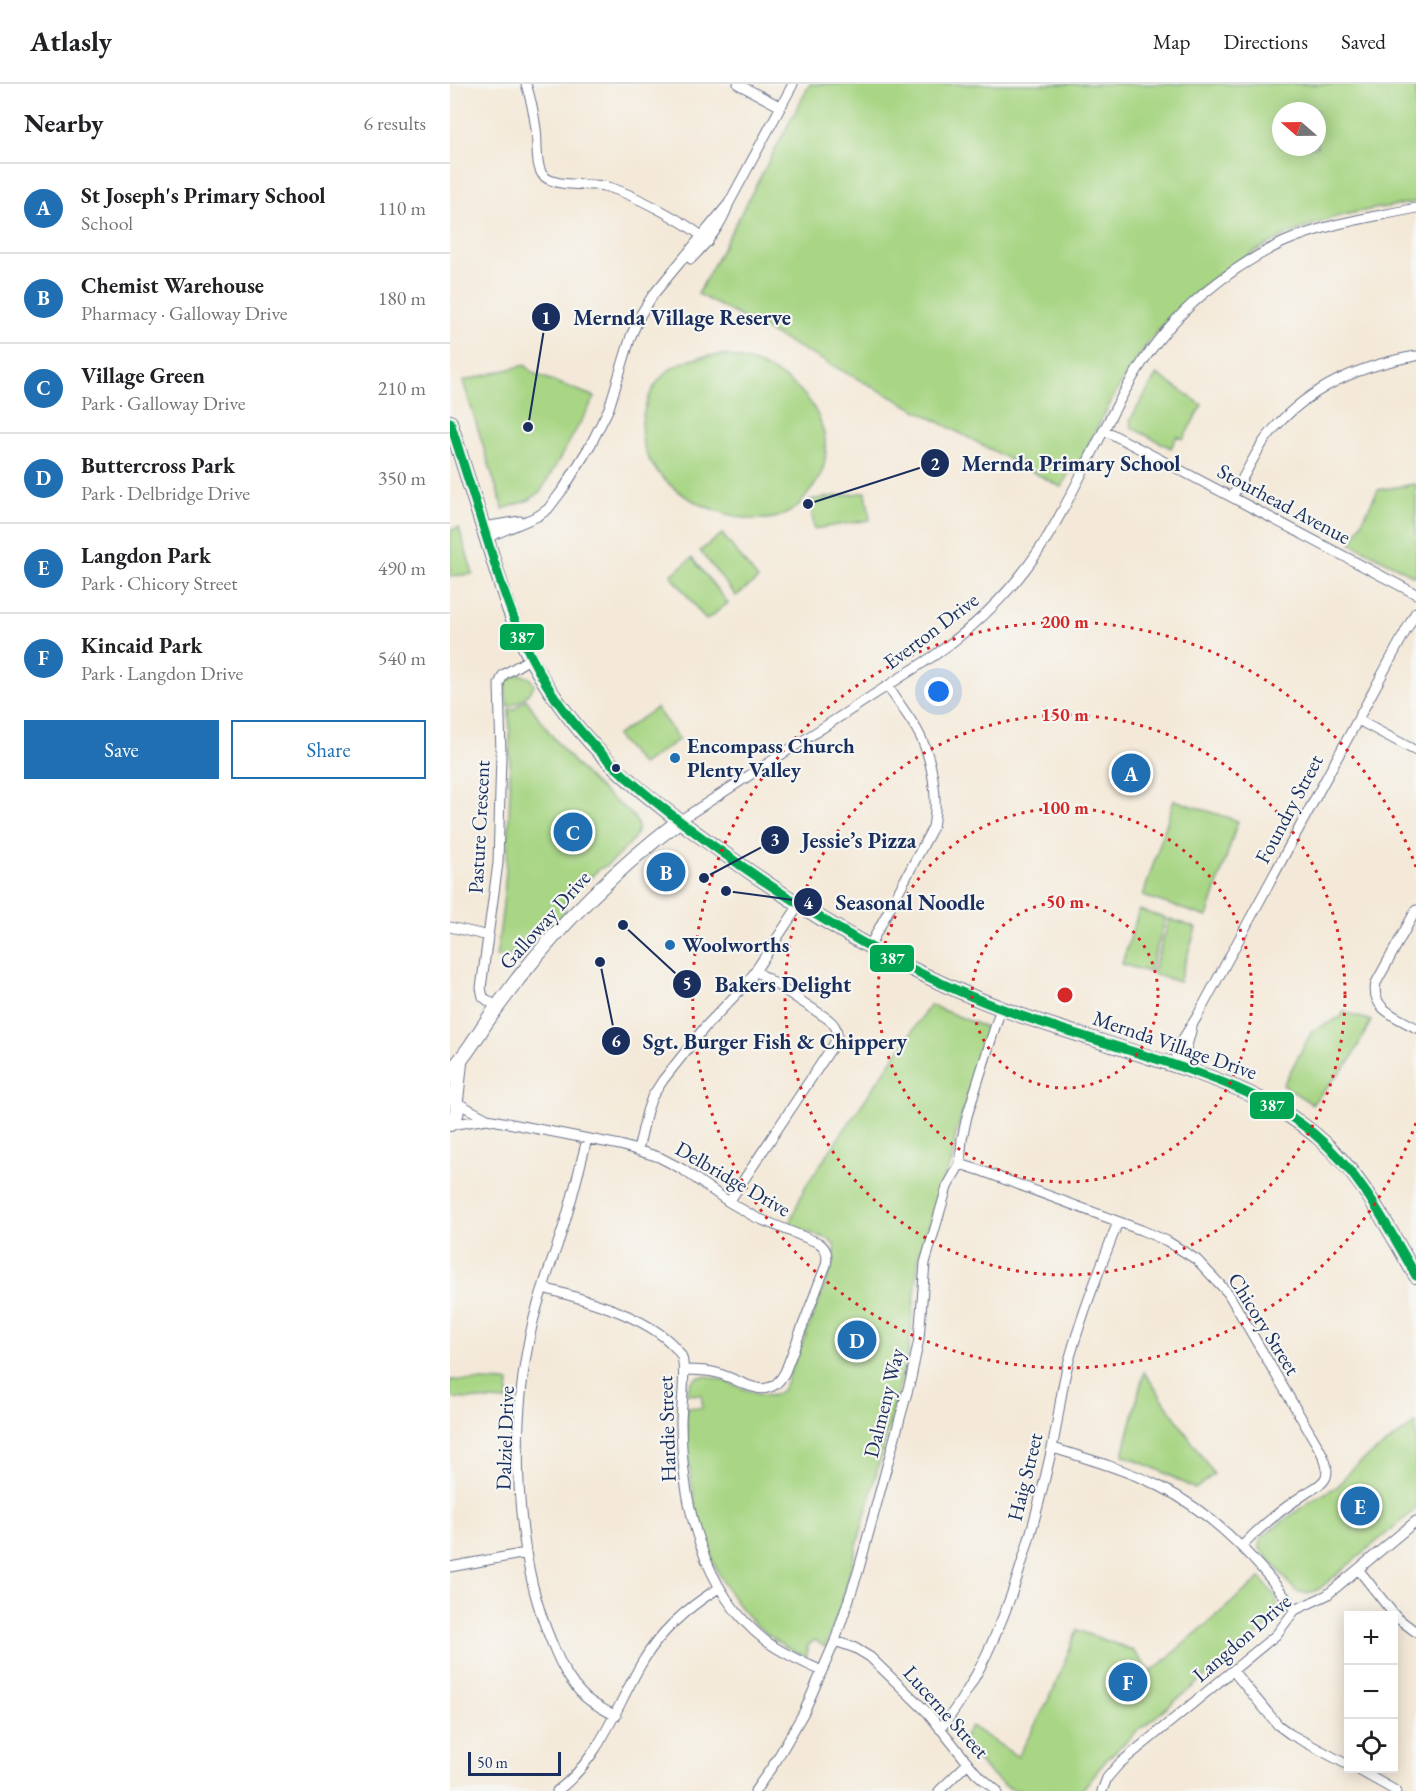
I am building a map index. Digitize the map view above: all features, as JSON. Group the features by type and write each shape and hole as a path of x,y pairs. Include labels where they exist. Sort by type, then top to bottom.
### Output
{"street":[{"path":"526,84 536,129 540,170 547,179 554,182 596,185 616,190 680,222 706,239"},
{"path":"738,84 781,107"},
{"path":"484,533 538,516 548,509 564,488 591,444 609,408 631,336 641,314 653,295 674,271 690,261 724,217 729,203 794,84"},
{"name":"Everton Drive","path":"679,821 957,640 1002,598 1045,541 1138,367 1153,347 1194,303 1233,272 1285,242 1341,222 1416,208"},
{"path":"1232,497 1264,442 1277,425 1311,396 1327,385 1368,366 1416,356"},
{"name":"Mernda Village Drive","path":"450,422 506,602 531,658 560,705 595,749 644,795 799,905 869,947 922,974 1001,1008 1222,1080 1258,1096 1281,1110 1318,1137 1334,1152 1362,1186 1416,1276"},
{"name":"Stourhead Avenue","path":"1104,430 1416,594"},
{"name":"Foundry Street","path":"1177,1066 1181,1042 1194,1023 1416,612"},
{"name":"Pasture Crescent","path":"497,1006 483,997 481,988 498,863 501,755 498,684 503,675 531,658"},
{"path":"869,947 933,827 936,812 935,793 926,748 888,686"},
{"path":"1358,720 1416,751"},
{"name":"Galloway Drive","path":"450,1124 457,1115 454,1099 455,1067 497,1006 549,941 586,901 679,821"},
{"path":"638,1150 646,1111 663,1080 705,1027 742,990 799,905"},
{"path":"1416,910 1374,990 1376,1000 1381,1007 1416,1028"},
{"path":"450,927 489,936"},
{"path":"729,1202 838,1035 836,1027 828,1018 756,971"},
{"name":"Dalmeny Way","path":"755,1791 776,1761 804,1712 835,1641 861,1562 911,1378 919,1340 925,1263 947,1187 960,1164 962,1139 968,1116 1001,1008"},
{"name":"Delbridge Drive","path":"454,1099 487,1119"},
{"name":"Delbridge Drive","path":"450,1124 487,1119 638,1150 659,1157 682,1169 729,1202 755,1216 819,1243 827,1252 826,1265 785,1372 777,1385 763,1389 718,1373 684,1370"},
{"name":"Dalziel Drive","path":"587,1139 566,1220 532,1327 521,1411 520,1472 526,1553 532,1584 546,1630 566,1672 584,1697 616,1716"},
{"name":"Chicory Street","path":"960,1164 1167,1241 1197,1260 1228,1293 1326,1462 1327,1471 1322,1484 1287,1505 1263,1524 1242,1546"},
{"name":"Haig Street","path":"940,1729 959,1705 975,1678 1001,1619 1022,1562 1053,1448 1066,1373 1084,1311 1118,1222"},
{"name":"Hardie Street","path":"543,1288 598,1304 634,1319 675,1349 683,1361 684,1370 681,1437 686,1488 708,1565 719,1588 739,1616 766,1641 795,1659 822,1671"},
{"path":"1053,1448 1126,1472 1162,1488 1204,1515 1242,1546 1269,1575 1295,1610"},
{"name":"Langdon Drive","path":"1102,1791 1107,1778 1119,1764 1276,1635 1295,1610 1327,1595 1416,1521"},
{"path":"450,1567 526,1553"},
{"path":"1358,1569 1396,1617 1416,1632"},
{"path":"557,1791 580,1770 593,1754 616,1716 642,1663 660,1637 689,1607 719,1588"},
{"name":"Lucerne Street","path":"835,1641 855,1648 870,1657 928,1713 976,1773 997,1791"},
{"path":"1233,1671 1278,1725 1290,1734 1344,1763"},
{"path":"939,1791 968,1763"},
{"path":"1363,1773 1396,1791"}],"green space":[{"path":"810,84 1416,84 1416,202 1349,214 1297,231 1242,259 1192,296 1149,342 1131,367 1075,471 1069,473 1061,487 698,294"},
{"path":"723,355 760,365 794,385 812,406 824,432 825,460 821,473 800,504 781,516 761,519 740,517 709,508 691,499 661,476 650,461 643,444 642,425 646,405 658,381 675,366 685,361"},
{"path":"525,365 535,374 595,397 541,491 529,500 503,509 463,381"},
{"path":"1157,374 1202,405 1183,439 1177,436 1171,448 1132,428 1130,420"},
{"path":"1416,484 1416,577 1351,543 1378,490"},
{"path":"866,492 870,520 814,529 810,500"},
{"path":"459,528 473,574 450,576 450,530"},
{"path":"722,534 758,579 736,596 700,551"},
{"path":"692,558 728,603 706,620 671,575"},
{"path":"519,674 530,678 534,685 530,692 516,704 508,706 505,690 507,680"},
{"path":"526,699 573,761 594,784 634,817 638,827 634,838 623,851 599,869 564,903 565,913 553,928 546,921 507,958 496,957 509,831 509,709 514,709"},
{"path":"656,708 679,739 642,765 616,736"},
{"path":"1174,800 1238,821 1207,917 1143,896"},
{"path":"1139,910 1166,918 1149,972 1122,964"},
{"path":"1170,919 1196,928 1179,982 1152,973"},
{"path":"930,1005 987,1028 955,1138 952,1162 944,1177 919,1257 908,1355 841,1605 825,1647 815,1640 807,1646 807,1657 773,1639 746,1615 725,1586 709,1553 698,1518 687,1444 686,1407 702,1408 702,1395 687,1394 692,1382 700,1377 712,1377 764,1395 774,1395 784,1388 835,1257 835,1247 829,1239 788,1226 805,1187"},
{"path":"1344,1012 1371,1021 1350,1061 1312,1104 1283,1085 1312,1031 1341,1017"},
{"path":"1144,1372 1214,1474 1195,1489 1123,1455"},
{"path":"450,1380 509,1382 507,1401 450,1398"},
{"path":"1416,1423 1416,1509 1319,1589 1308,1594 1296,1591 1260,1549 1261,1537 1308,1503 1338,1486 1352,1468"},
{"path":"1260,1578 1277,1598 1278,1618 1133,1735 1107,1759 1081,1791 1014,1790 993,1776 962,1741 971,1726 1018,1757 1053,1691 1077,1630 1132,1650 1151,1672"}],"transit line":[{"name":"387","path":"450,422 499,578 530,654 566,713 603,756 624,775 667,811 748,871 823,919 900,963 940,983 1022,1016 1216,1080 1256,1097 1295,1120 1329,1148 1358,1181 1383,1218 1416,1276"}],"place":[{"name":"Mernda Village Reserve","path":"528,427"},
{"name":"Mernda Primary School","path":"808,504"},
{"name":"Encompass Church Plenty Valley","path":"675,758"},
{"name":"St Joseph's Primary School","path":"1131,773"},
{"name":"Village Green","path":"573,832"},
{"name":"Chemist Warehouse","path":"666,872"},
{"name":"Jessie’s Pizza","path":"704,878"},
{"name":"Seasonal Noodle","path":"726,891"},
{"name":"Bakers Delight","path":"623,925"},
{"name":"Woolworths","path":"670,945"},
{"name":"Sgt. Burger Fish & Chippery","path":"600,962"},
{"name":"Buttercross Park","path":"857,1340"},
{"name":"Langdon Park","path":"1360,1506"},
{"name":"Kincaid Park","path":"1128,1682"}]}
